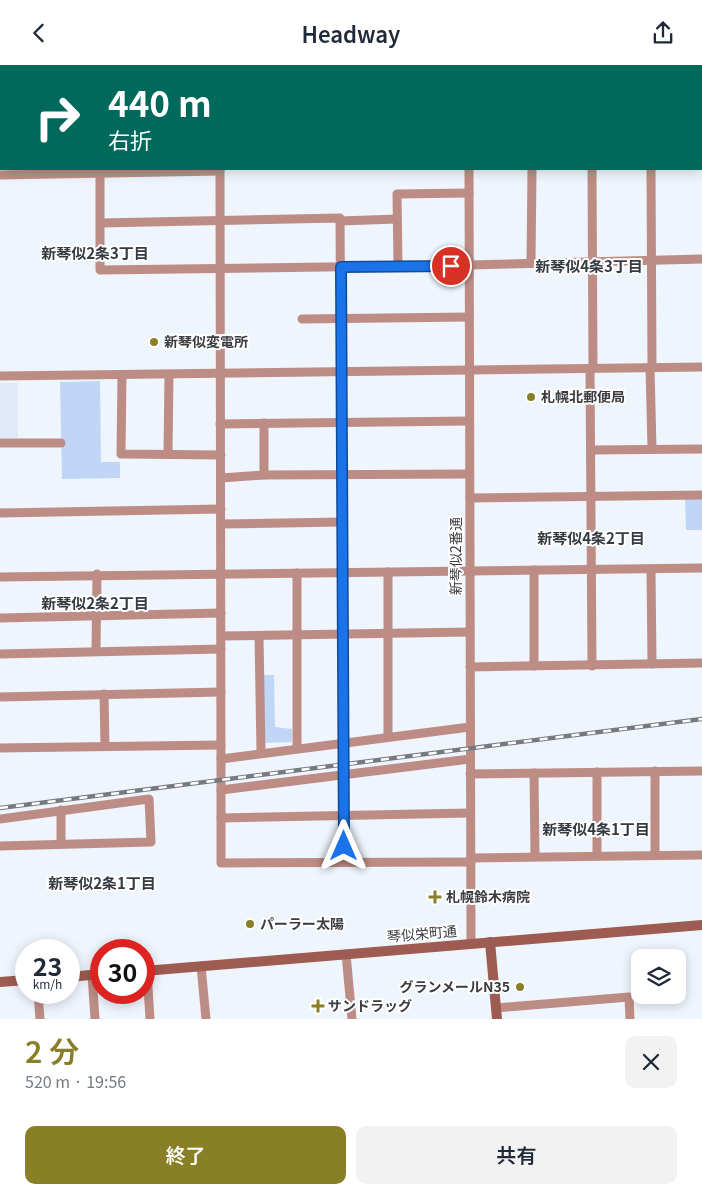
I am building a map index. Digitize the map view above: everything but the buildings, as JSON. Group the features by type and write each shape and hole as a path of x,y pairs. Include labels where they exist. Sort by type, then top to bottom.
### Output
{"main road":[{"name":"琴似栄町通","path":"155,970 702,925"},
{"path":"490,942 496,1014"},
{"path":"0,982 15,981"}],"street":[{"path":"0,175 41,171 220,170 221,863 470,860 534,856 702,855"},
{"name":"新琴似2番通","path":"469,170 471,944"},
{"path":"531,263 532,170"},
{"path":"592,170 592,666"},
{"path":"651,170 652,449"},
{"path":"100,171 100,270 398,267 702,259"},
{"path":"398,267 397,194 469,193"},
{"path":"101,223 340,218 344,862"},
{"path":"340,221 397,219"},
{"path":"302,319 469,317"},
{"path":"0,376 702,367"},
{"path":"122,375 121,454 221,455"},
{"path":"168,454 169,375"},
{"path":"220,424 469,421"},
{"path":"264,423 264,475"},
{"path":"0,443 61,443"},
{"path":"591,451 702,449"},
{"path":"220,478 264,475 469,474"},
{"path":"470,498 702,495"},
{"path":"0,513 221,509"},
{"path":"221,524 342,522"},
{"path":"0,577 98,574 702,568"},
{"path":"651,569 652,664"},
{"path":"534,570 534,666"},
{"path":"388,572 388,736"},
{"path":"297,573 297,747"},
{"path":"96,651 98,574"},
{"path":"0,618 221,613"},
{"path":"221,636 470,632"},
{"path":"259,636 261,752"},
{"path":"0,654 221,649"},
{"path":"470,667 702,663"},
{"path":"0,697 221,692"},
{"path":"104,694 105,746"},
{"path":"221,759 343,741 470,727"},
{"path":"0,748 221,745"},
{"path":"221,790 470,759"},
{"path":"655,771 655,855"},
{"path":"470,774 702,771"},
{"path":"597,772 597,855"},
{"path":"534,773 534,856"},
{"path":"0,819 61,809 150,799 151,843 0,846"},
{"path":"61,809 61,844"},
{"path":"221,818 343,814 470,813"},
{"path":"346,954 352,1019"},
{"path":"202,966 206,1019"},
{"path":"496,1014 629,997 630,1019"},
{"path":"39,1004 40,1019"},
{"path":"95,1004 95,1019"},
{"path":"148,1004 150,1019"}],"shaded area":[{"path":"100,381 101,462 120,462 120,478 62,479 60,382"},
{"path":"0,383 18,383 18,438 0,438"},
{"path":"685,498 702,498 702,530 686,530"},
{"path":"264,675 274,675 275,727 292,729 292,742 264,743"}],"railway":[{"path":"0,808 702,719"}],"place":[{"name":"新琴似変電所","path":"154,342"},
{"name":"札幌北郵便局","path":"531,397"},
{"name":"札幌鈴木病院","path":"435,897"},
{"name":"パーラー太陽","path":"250,924"},
{"name":"グランメールN35","path":"520,987"},
{"name":"サンドラッグ","path":"318,1006"}],"district":[{"name":"新琴似2条3丁目","path":"95,254"},
{"name":"新琴似4条3丁目","path":"589,267"},
{"name":"新琴似4条2丁目","path":"591,539"},
{"name":"新琴似2条2丁目","path":"95,604"},
{"name":"新琴似4条1丁目","path":"596,830"},
{"name":"新琴似2条1丁目","path":"102,884"}],"route":[{"path":"344,846 341,267 451,266"}]}
